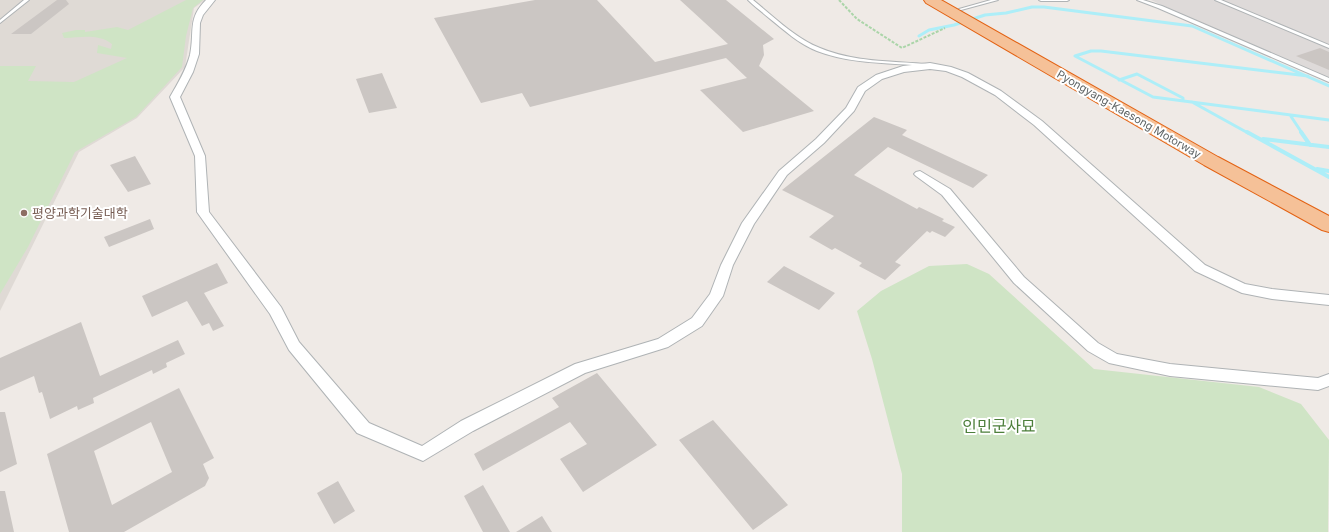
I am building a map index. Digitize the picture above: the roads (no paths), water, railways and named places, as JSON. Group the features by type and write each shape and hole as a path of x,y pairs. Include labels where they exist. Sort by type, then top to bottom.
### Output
{"highway":[{"name":"Pyongyang-Kaesong Motorway","path":"931,0 968,11 1211,161 1329,225"},
{"name":"Pyongyang-Kaesong Motorway","path":"945,0 968,11 1227,160 1329,215"}],"street":[{"path":"211,0 200,9 196,25 193,62 176,97 200,156 203,212 230,251 276,311 294,346 363,428 424,454 466,426 580,368 664,343 697,322 716,296 727,265 748,223 783,173 820,141 850,109 861,89 879,77 904,69 930,66 948,69 965,75 998,93 1032,118 1200,268 1242,288 1272,294 1329,300"},
{"path":"920,174 946,192 1019,280 1093,347 1114,359 1170,370 1318,384 1329,380"}],"lane":[{"path":"0,22 27,0"},
{"path":"750,0 808,44 823,51 848,56 930,66"},
{"path":"968,11 996,0"},
{"path":"1041,0 1067,0"},
{"path":"1138,0 1174,12 1329,80"},
{"path":"1219,0 1329,46"}],"waterway":[{"path":"919,36 929,30 954,25 985,15 1006,13 1032,7 1044,7 1192,26 1305,76"},
{"path":"1120,80 1075,56 1091,51 1101,51 1305,76"},
{"path":"1120,80 1137,74 1183,98 1183,101"},
{"path":"1305,76 1329,86"},
{"path":"1120,80 1153,97 1183,101"},
{"path":"1183,101 1192,102"},
{"path":"1192,102 1329,120"},
{"path":"1192,102 1248,133"},
{"path":"1290,115 1302,133"},
{"path":"1247,132 1329,177"},
{"path":"1301,132 1310,145"},
{"path":"1263,139 1310,145"},
{"path":"1310,145 1329,147"},
{"path":"1317,169 1329,171"}],"place":[{"name":"평양과학기술대학","path":"24,213"}],"park label":[{"name":"인민군사묘","path":"999,426"}]}
